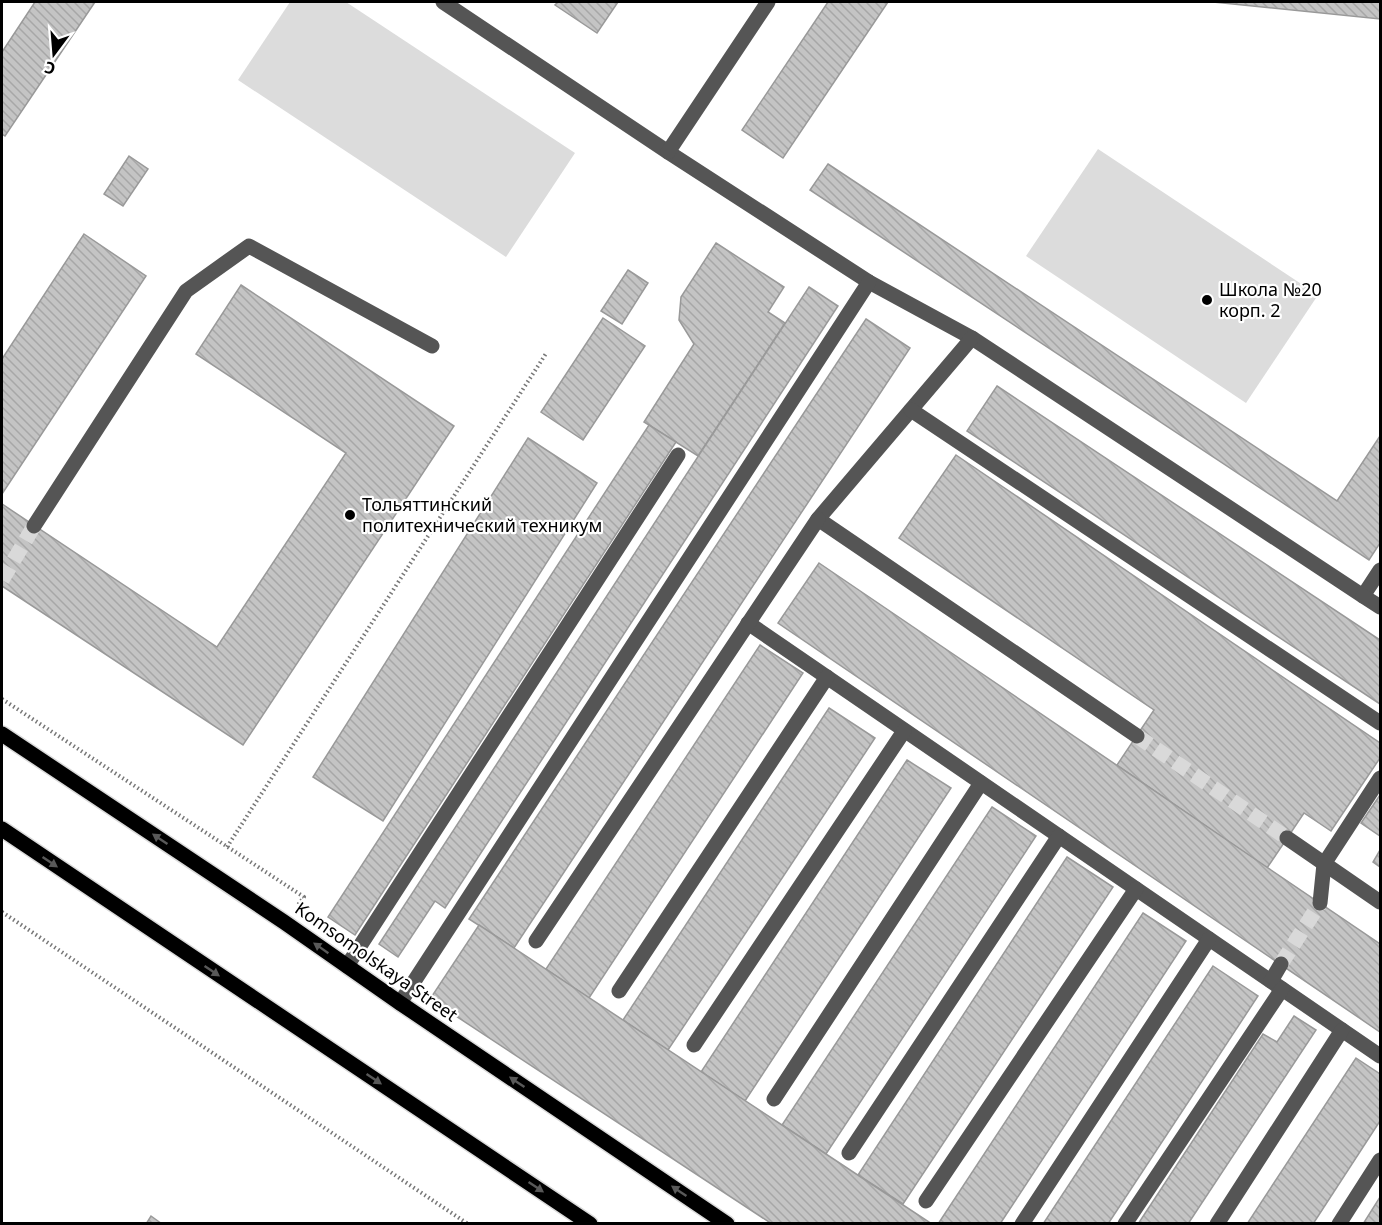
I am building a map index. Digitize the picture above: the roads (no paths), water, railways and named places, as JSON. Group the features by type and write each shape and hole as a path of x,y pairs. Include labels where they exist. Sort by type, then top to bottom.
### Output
{"main road":[{"name":"Komsomolskaya Street","path":"2,734 284,922 727,1224"},
{"path":"2,830 590,1224"}],"lane":[{"path":"443,2 869,282 972,338 1380,607"},
{"path":"668,152 768,2"},
{"path":"34,526 186,291 249,246 432,346"},
{"path":"400,1003 869,282"},
{"path":"536,941 818,519 972,338"},
{"path":"911,410 1380,723"},
{"path":"347,966 678,454"},
{"path":"818,519 1137,736"},
{"path":"1363,596 1380,570"},
{"path":"748,623 1380,1056"},
{"path":"619,991 827,677"},
{"path":"694,1046 904,730"},
{"path":"1320,903 1324,864 1380,778"},
{"path":"774,1099 981,783"},
{"path":"849,1153 1059,836"},
{"path":"1287,838 1380,902"},
{"path":"926,1200 1137,889"},
{"path":"1022,1224 1209,939"},
{"path":"1125,1224 1276,985 1281,964"},
{"path":"1217,1224 1342,1030"},
{"path":"1339,1224 1380,1160"}],"tunnel":[{"path":"2,580 34,526"},
{"path":"1137,736 1287,838"},
{"path":"1281,964 1320,903"}],"place":[{"name":"Школа №20 корп. 2","path":"1207,300"},
{"name":"Тольяттинский политехнический техникум","path":"350,515"}]}
